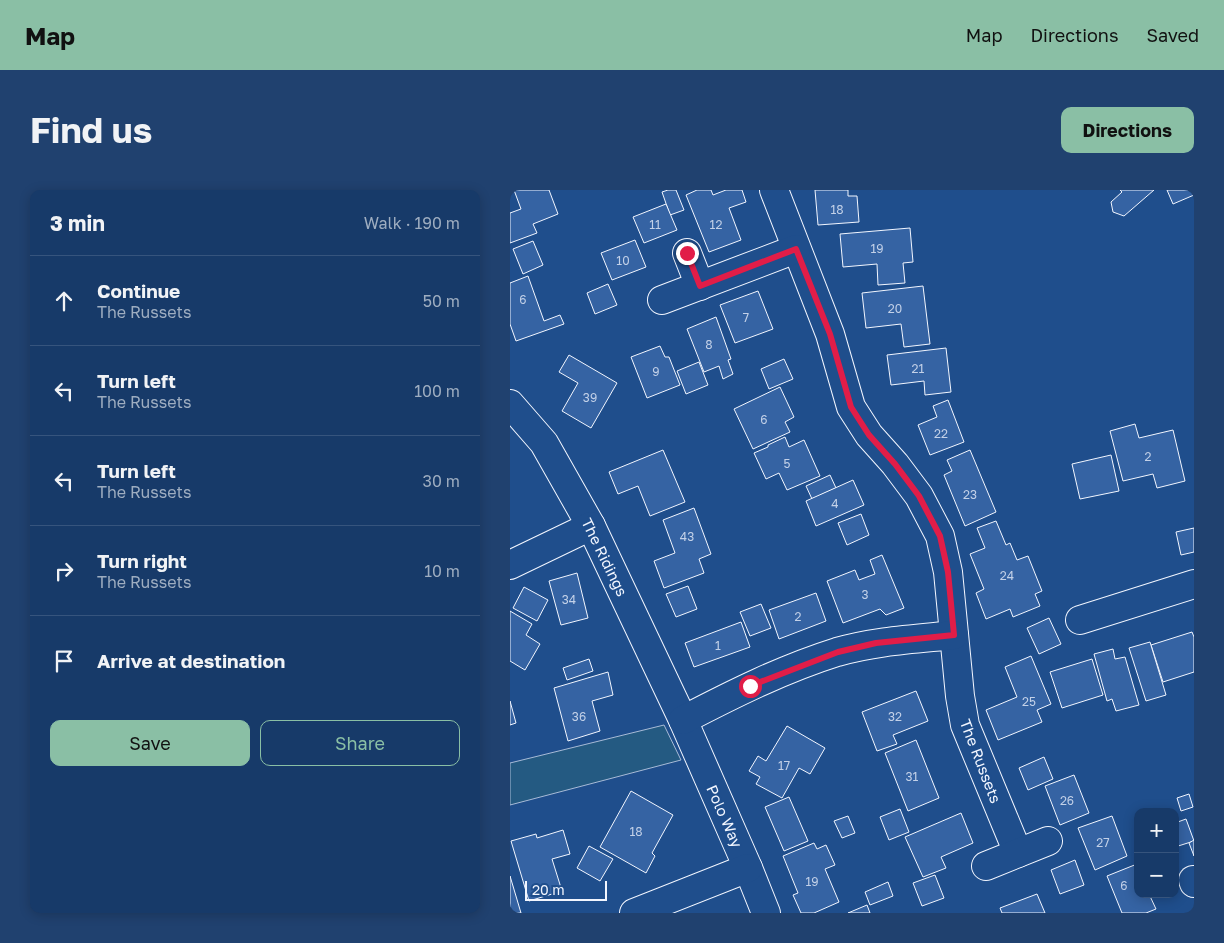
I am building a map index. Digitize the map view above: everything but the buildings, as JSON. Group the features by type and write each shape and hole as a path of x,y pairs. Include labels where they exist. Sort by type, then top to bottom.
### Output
{"street":[{"name":"The Russets","path":"774,190 830,334 851,407 869,435 895,464 919,496 940,536 948,572 960,696 965,725 1018,853"},
{"path":"662,300 796,249"},
{"path":"687,253 700,286"},
{"name":"The Ridings","path":"510,404 544,443 591,526 683,720"},
{"path":"510,565 591,526"},
{"path":"1080,620 1194,584"},
{"path":"683,720 750,686 838,652 876,643 954,635"},
{"name":"Polo Way","path":"683,720 766,913"},
{"path":"986,866 1048,841"},
{"path":"634,913 748,868"}],"shaded area":[{"path":"664,725 681,760 510,805 510,763"}],"route":[{"path":"687,253 700,286 796,249 830,334 851,407 869,435 895,464 919,496 940,536 948,572 954,635 876,643 838,652 750,686"}]}
